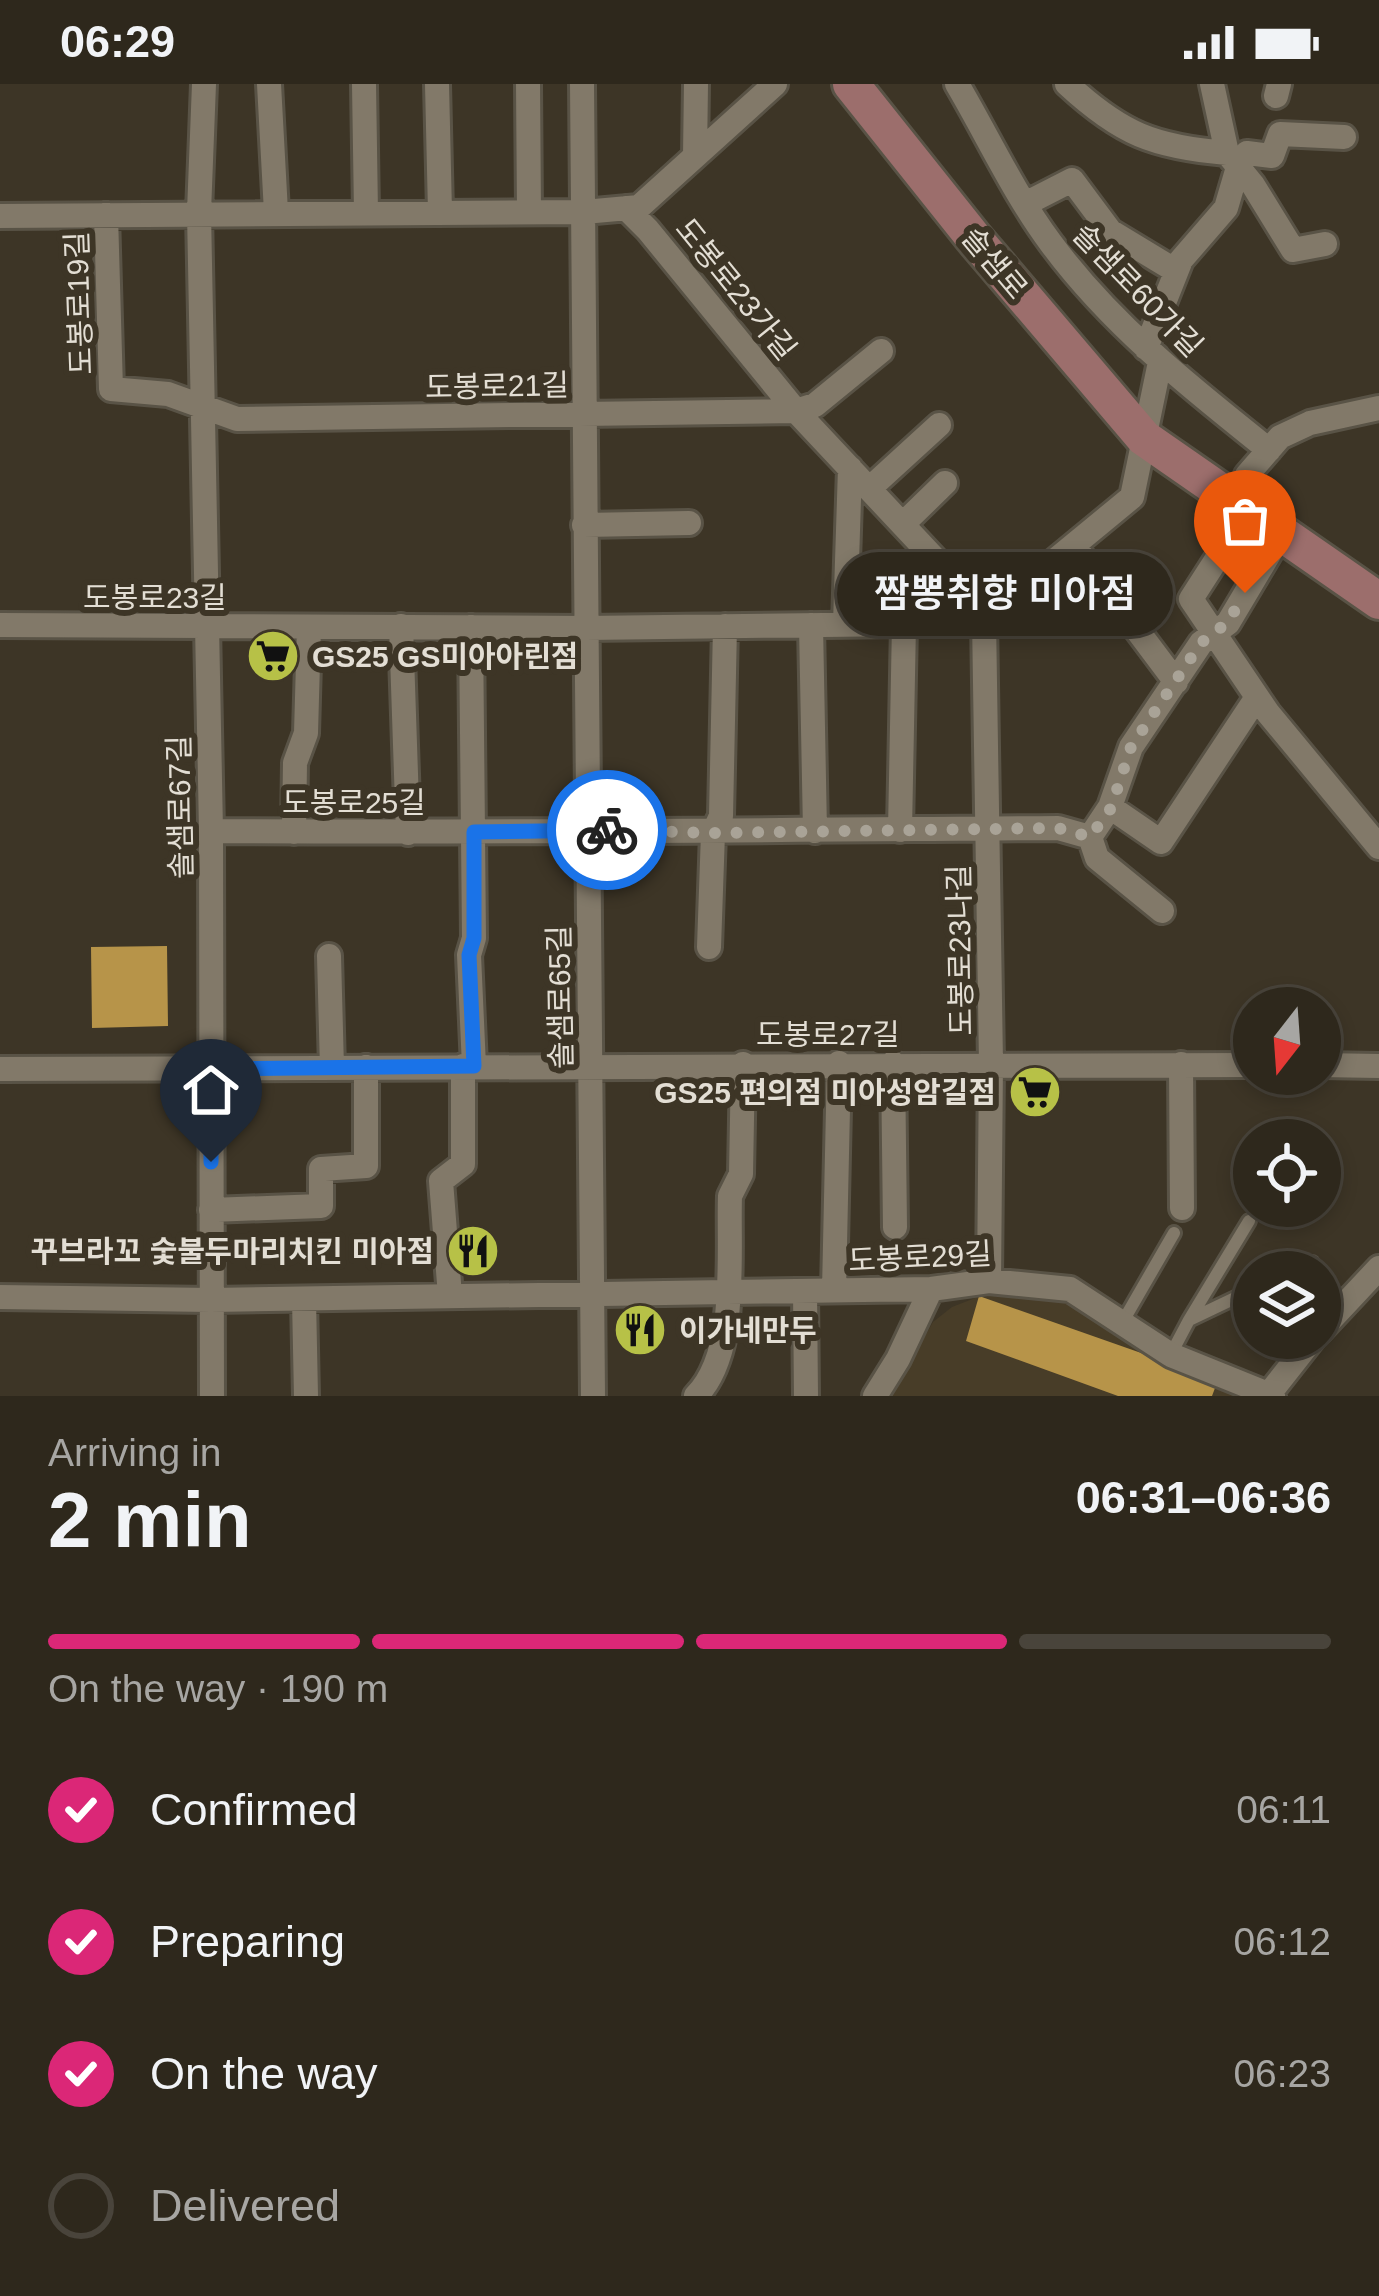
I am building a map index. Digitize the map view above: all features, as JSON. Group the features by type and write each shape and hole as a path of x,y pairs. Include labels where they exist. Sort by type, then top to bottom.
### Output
{"main road":[{"name":"솔샘로","path":"851,84 1144,438 1379,601"}],"street":[{"name":"솔샘로67길","path":"204,84 199,212 211,831 212,1396"},
{"path":"269,84 276,212"},
{"path":"364,84 366,212"},
{"path":"436,84 440,212"},
{"path":"528,84 530,212"},
{"name":"솔샘로65길","path":"582,84 593,1396"},
{"path":"695,156 696,84"},
{"name":"도봉로19길","path":"0,216 584,212 639,207 775,84"},
{"name":"솔샘로60가길","path":"957,84 1048,240 1091,292 1153,355 1269,450"},
{"path":"1067,84 1107,121 1173,148 1233,160 1247,153 1272,156 1280,134 1344,137"},
{"path":"1212,84 1233,160 1293,250 1325,244"},
{"path":"984,619 1132,497 1153,355 1176,271 1226,208 1233,160"},
{"path":"1027,203 1072,180 1110,231 1176,271"},
{"name":"도봉로23가길","path":"626,208 796,411 962,588 984,619"},
{"name":"도봉로19길","path":"106,215 111,389 168,394 202,404"},
{"path":"796,411 815,405 880,351"},
{"name":"도봉로21길","path":"202,404 237,419 796,411"},
{"path":"1379,408 1310,424 1280,437 1247,476 1218,557 1191,599 1257,697 1379,847"},
{"path":"869,489 939,425"},
{"path":"845,624 850,468"},
{"path":"902,524 945,483"},
{"path":"584,525 689,523"},
{"path":"1162,911 1097,858 1090,837 1111,808 1131,747 1201,643 1228,622 1281,534"},
{"path":"1074,546 1175,682"},
{"name":"도봉로23길","path":"0,626 586,628 984,619"},
{"name":"도봉로23나길","path":"984,619 992,1063 989,1281"},
{"path":"900,830 904,624"},
{"path":"811,625 815,831"},
{"path":"294,832 295,763 306,733 309,626"},
{"path":"401,626 408,832"},
{"path":"710,947 713,833 721,816 724,626"},
{"path":"450,1296 441,1181 463,1164 469,955 474,938 471,627"},
{"path":"1111,808 1161,842 1257,697"},
{"name":"도봉로25길","path":"211,831 713,833 1058,828 1090,837"},
{"path":"329,956 332,1068"},
{"path":"1341,1063 1374,1059"},
{"path":"696,1396 723,1350 730,1196 741,1174 743,1064"},
{"name":"도봉로29길","path":"834,1291 839,1064"},
{"name":"도봉로29길","path":"893,1064 895,1227"},
{"path":"1178,1220 1181,1064"},
{"name":"도봉로27길","path":"0,1069 1233,1065"},
{"path":"211,1210 321,1206 321,1169 366,1166 366,1067"},
{"path":"1341,1308 1379,1268"},
{"name":"도봉로29길","path":"0,1298 211,1300 834,1291 931,1289 989,1281 1070,1288 1171,1355 1271,1395 1298,1359"},
{"path":"875,1396 931,1289"},
{"path":"805,1291 806,1396"},
{"path":"304,1298 306,1396"}],"lane":[{"path":"1122,1323 1178,1220"},
{"path":"1171,1355 1245,1227"},
{"path":"1189,1320 1233,1299"}],"shaded area":[{"path":"988,1293 1074,1304 1248,1396 890,1396 933,1322 952,1307"}],"building":[{"path":"167,946 168,1026 92,1028 91,947"},
{"path":"979,1296 1218,1380 1212,1396 1118,1396 966,1341"}],"way so far":[{"path":"607,830 1058,828 1090,837 1111,808 1131,747 1201,643 1228,622 1245,593"}],"place":[{"name":"짬뽕취향 미아점","path":"1245,593"},
{"name":"GS25 GS미아아린점","path":"273,656"},
{"name":"GS25 편의점 미아성암길점","path":"1035,1092"},
{"name":"꾸브라꼬 숯불두마리치킨 미아점","path":"473,1251"},
{"name":"이가네만두","path":"640,1330"}],"route":[{"path":"211,1162 211,1069 474,1066 469,955 474,938 474,832 607,830"}]}
